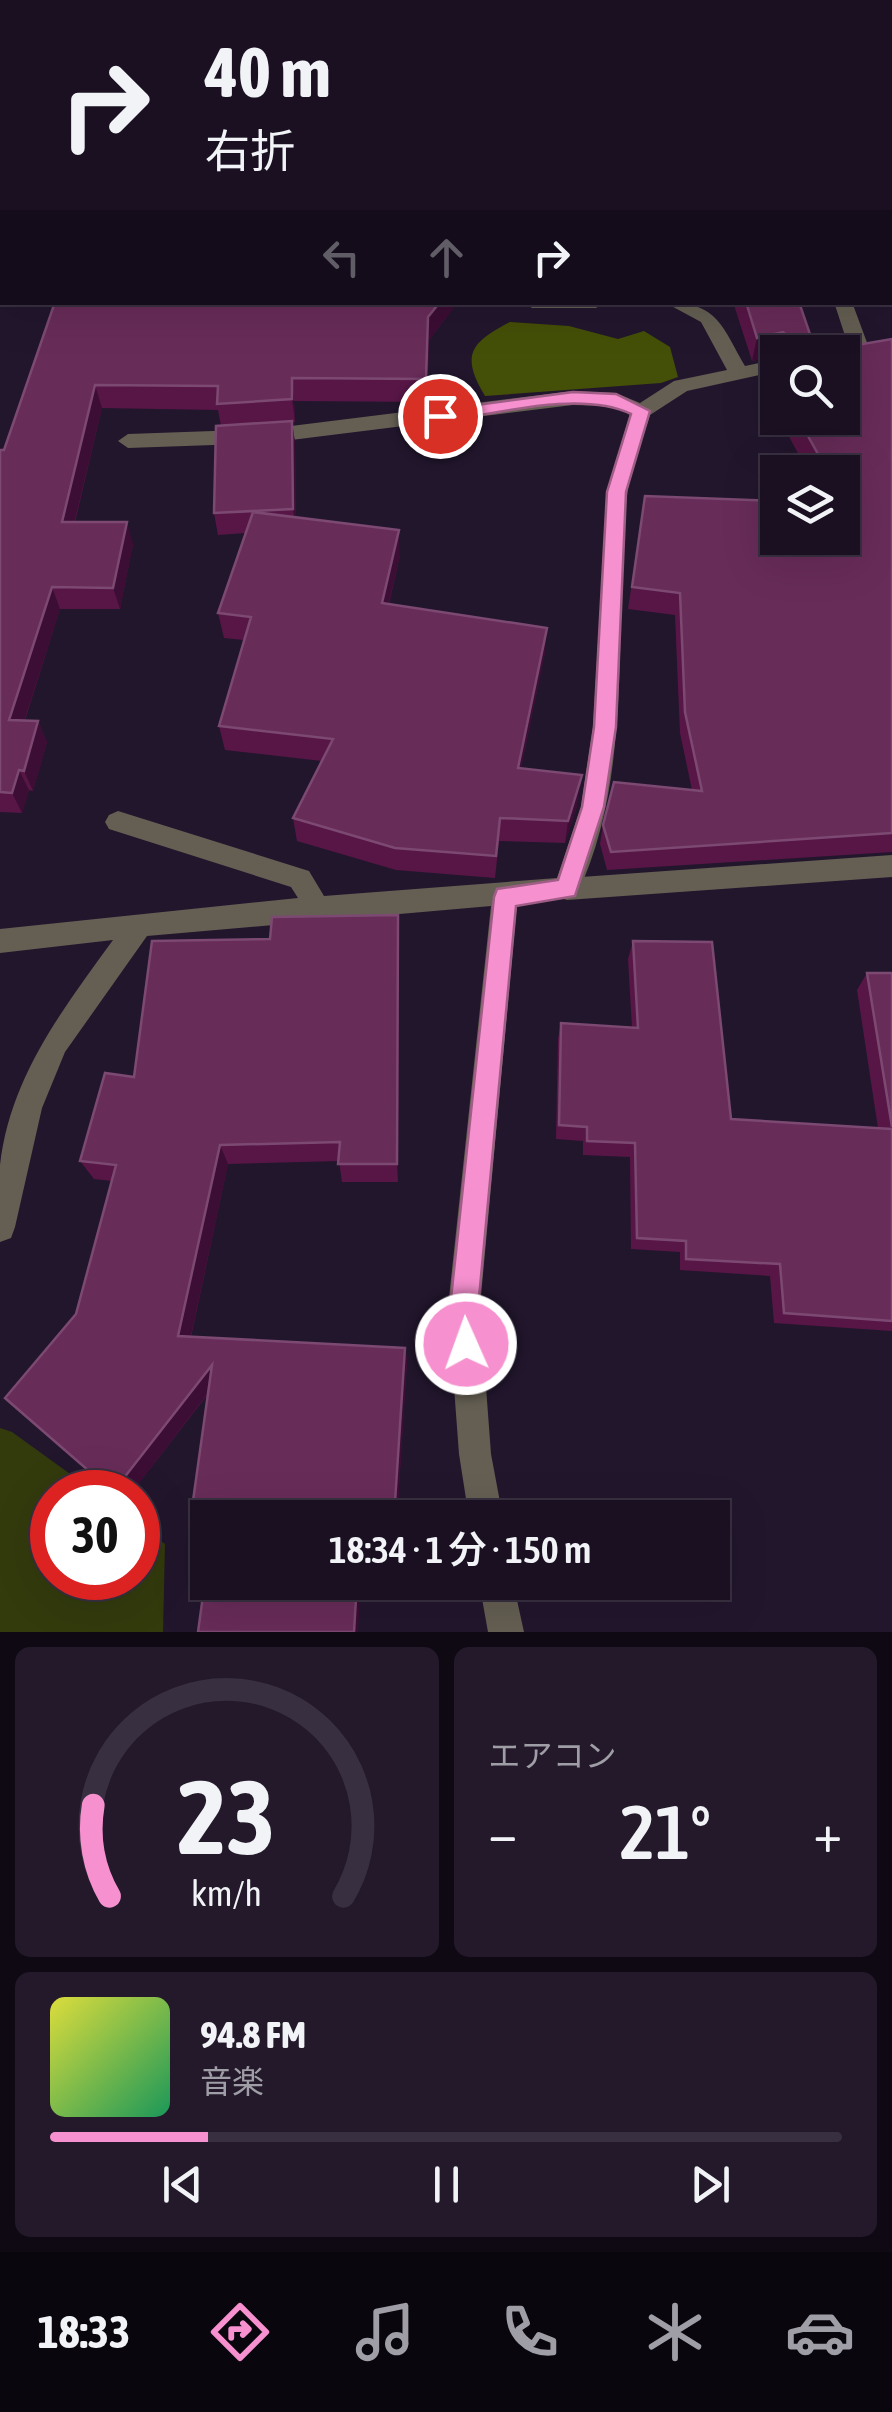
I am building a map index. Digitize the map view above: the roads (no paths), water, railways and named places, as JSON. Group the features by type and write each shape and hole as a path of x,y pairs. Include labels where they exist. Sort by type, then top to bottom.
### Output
{"street":[{"path":"680,305 708,318 739,372"},
{"path":"845,305 867,347 860,348"},
{"path":"567,889 593,807 605,727 617,492 641,411 681,386 760,368"},
{"path":"128,441 267,436 573,398 616,400 641,411"},
{"path":"118,822 300,879 318,909"},
{"path":"0,941 318,909 892,866"},
{"path":"483,1500 475,1454 464,1308 506,897"},
{"path":"0,1227 28,1108 54,1044 140,926"},
{"path":"500,1600 506,1632"}]}
